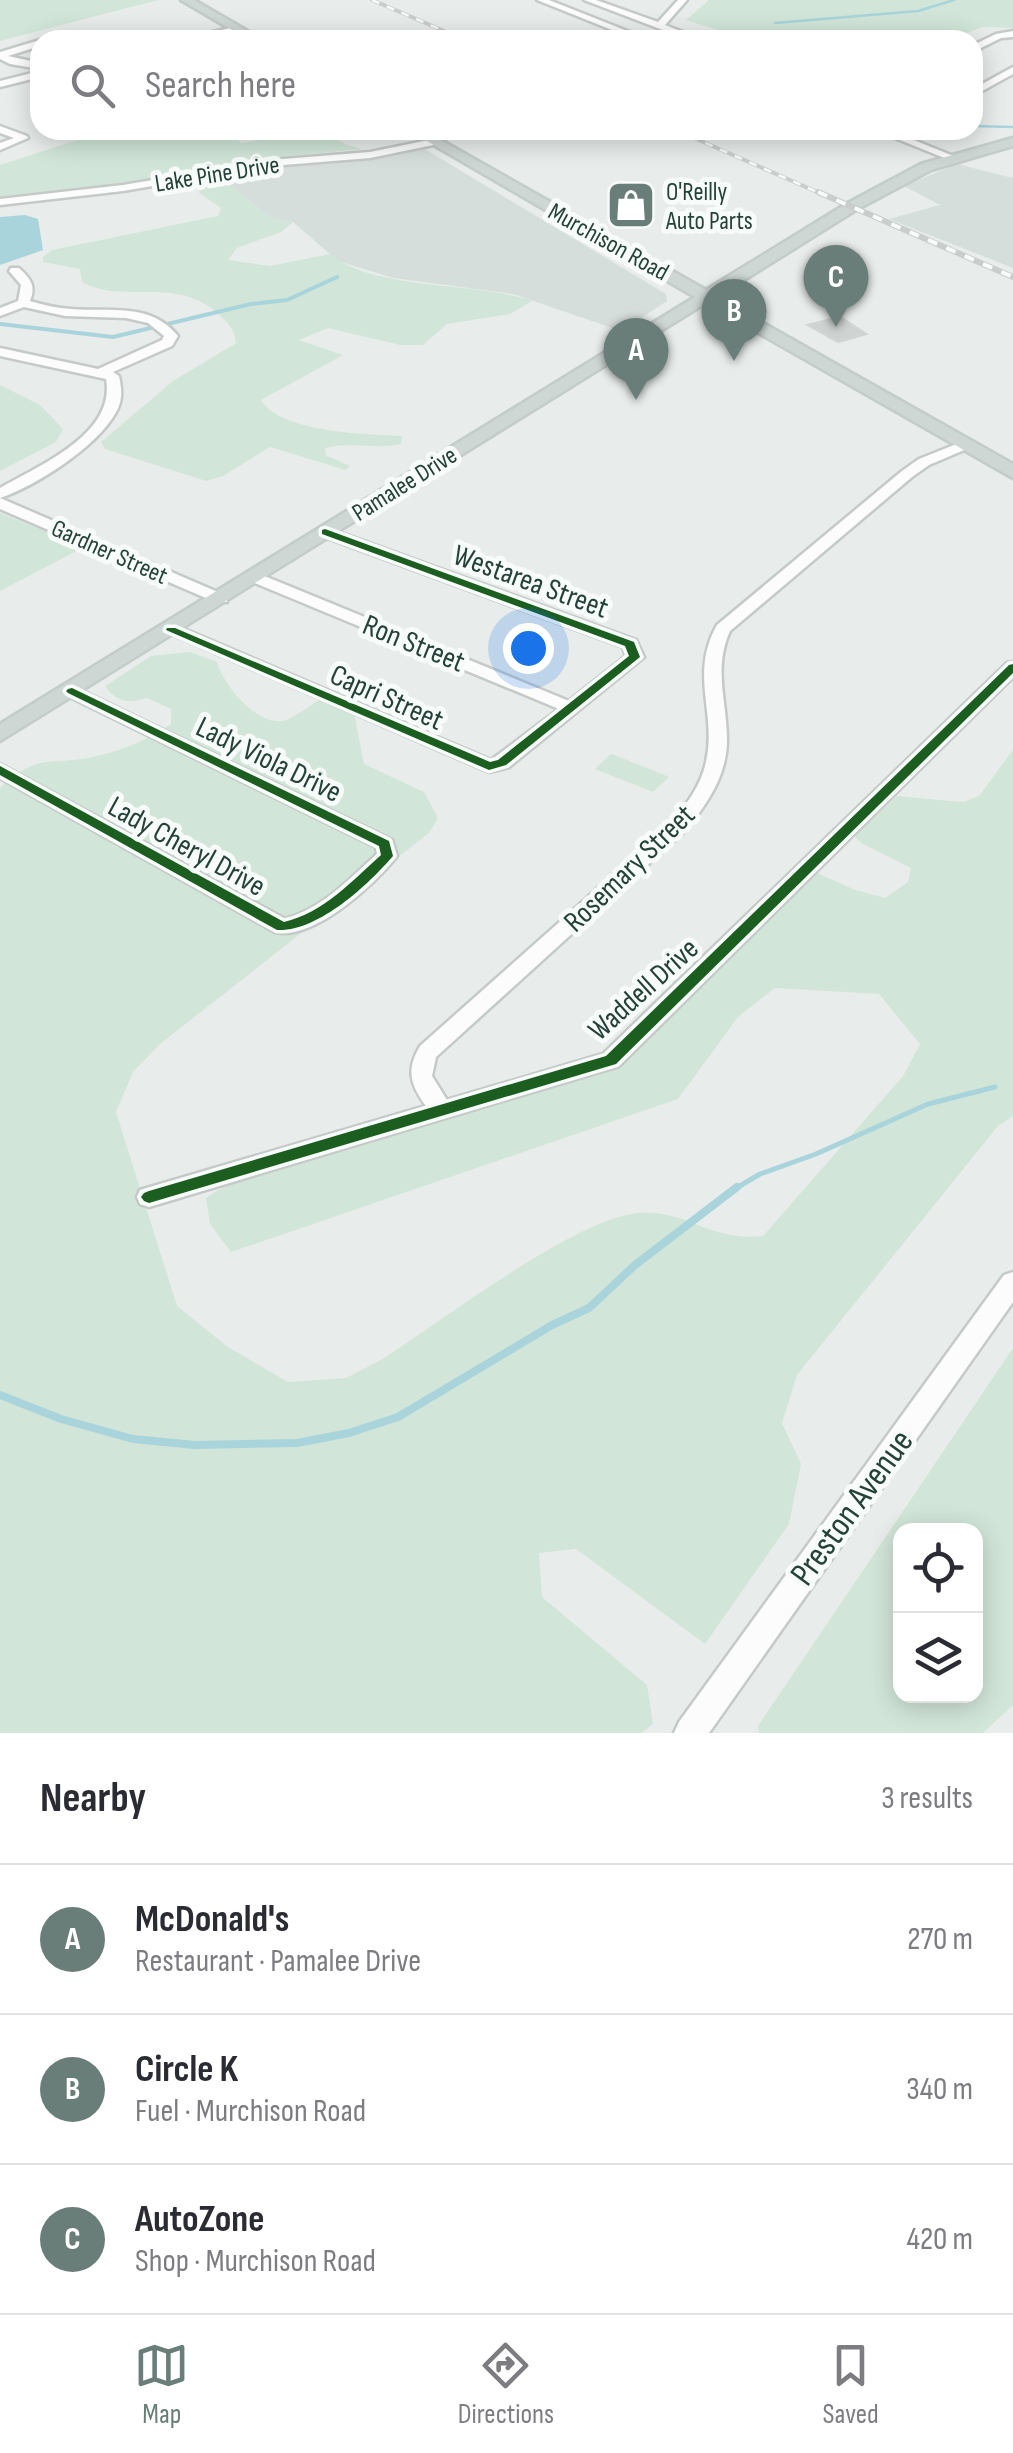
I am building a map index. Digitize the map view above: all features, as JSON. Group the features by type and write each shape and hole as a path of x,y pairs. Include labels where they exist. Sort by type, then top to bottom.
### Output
{"main road":[{"path":"186,0 238,29"},
{"name":"Murchison Road","path":"431,140 1013,472"},
{"name":"Pamalee Drive","path":"0,734 851,207 912,173 951,157 1013,142"}],"street":[{"path":"588,0 670,30"},
{"path":"548,1 620,30"},
{"path":"659,26 679,1"},
{"path":"233,30 238,29"},
{"path":"983,44 1013,34"},
{"path":"30,46 0,55 30,65"},
{"path":"983,86 1013,70"},
{"path":"0,84 30,76"},
{"path":"0,129 24,138 0,147"},
{"path":"916,140 951,157"},
{"name":"Lake Pine Drive","path":"0,202 123,188 271,163 370,155 434,142"},
{"path":"14,271 28,282 30,290 23,303"},
{"path":"0,312 23,303 52,311 134,316 166,327 171,336 168,343 102,372"},
{"path":"0,352 102,372 112,376 117,386 109,416 76,448 0,494"},
{"name":"Rosemary Street","path":"443,1111 420,1079 419,1070 428,1052 678,827 704,792 717,756 709,669 723,628 907,474 939,454 964,445"},
{"name":"Gardner Street","path":"0,503 220,599"},
{"name":"Westarea Street","path":"326,532 630,644 635,657 572,708"},
{"name":"Ron Street","path":"256,578 572,708"},
{"name":"Capri Street","path":"171,630 489,766 502,763 572,708"},
{"name":"Waddell Drive","path":"150,1197 612,1060 1013,667"},
{"name":"Lady Viola Drive","path":"72,690 385,844 387,856 348,892"},
{"name":"Lady Cheryl Drive","path":"0,770 282,927 302,924 348,892"},
{"name":"Preston Avenue","path":"690,1733 1013,1282"}],"shaded area":[{"path":"423,148 666,294 667,301 621,331 513,294 393,278 338,261 293,222 271,218 218,176"},
{"path":"957,164 1013,178 1013,268 889,219 940,205 904,186"}],"green space":[{"path":"0,0 158,0 30,30 30,33 0,41"},
{"path":"709,0 1013,0 1013,28 718,30 686,20"},
{"path":"77,140 338,140 363,149 255,159 118,185 0,198 0,165"},
{"path":"218,176 271,218 293,222 281,232 237,248 228,260 270,266 330,254 372,274 532,301 510,314 447,324 423,345 400,345 328,328 299,340 343,355 261,400 271,411 326,430 402,436 401,444 391,446 325,448 326,455 350,466 345,470 270,447 223,476 206,481 105,449 101,442 173,381 236,343 234,333 224,319 200,301 183,295 98,288 82,282 80,269 43,262 43,257 52,250 218,216 221,208 199,193 201,182"},
{"path":"0,385 40,405 63,429 56,442 0,471"},
{"path":"0,513 84,547 0,591"},
{"path":"190,652 217,662 234,693 265,718 286,720 322,698 354,713 364,764 424,792 438,818 429,833 160,1044 133,1072 116,1112 177,1306 228,1347 288,1382 346,1378 381,1360 545,1252 612,1219 656,1213 728,1234 763,1236 903,1076 920,1044 879,994 775,988 738,1017 678,1099 231,1252 210,1224 206,1198 231,1182 623,1064 815,872 885,898 908,882 911,868 854,836 897,796 963,802 979,796 1013,750 1013,1116 998,1126 797,1375 782,1423 801,1464 789,1524 705,1644 576,1549 539,1553 542,1597 647,1685 653,1724 641,1733 0,1733 0,788 34,765 114,752 171,724 171,709 147,698 123,700 105,686 151,656"},
{"path":"611,754 669,777 653,792 595,769"},
{"path":"1013,1348 1013,1705 983,1733 759,1733 758,1726 893,1526 893,1703 983,1703 983,1523 895,1523"}],"water":[{"path":"25,215 38,219 43,250 0,265 0,217"}],"building":[{"path":"840,317 866,334 838,342 808,325"}],"waterway":[{"path":"775,23 918,11 954,0"},
{"path":"983,126 1013,127"},
{"path":"0,324 113,337 251,304 287,300 337,277"},
{"path":"733,1190 760,1174 816,1154 928,1104 995,1087"},
{"path":"733,1190 737,1187"},
{"path":"0,1395 61,1419 133,1439 195,1445 297,1443 349,1433 398,1417 552,1325 589,1308 635,1265 733,1190"}],"railway":[{"path":"372,0 442,30"},
{"path":"699,140 824,195"},
{"path":"818,192 1013,277"}],"cycle path":[{"path":"171,630 489,766 502,763 635,657 630,644 325,532"},
{"path":"149,1197 611,1060 1013,667"},
{"path":"0,770 282,927 325,909 387,856 385,844 72,691"}],"place":[{"name":"O'Reilly Auto Parts","path":"631,205"},
{"name":"AutoZone","path":"836,327"},
{"name":"Circle K","path":"734,361"},
{"name":"McDonald's","path":"636,400"}]}
